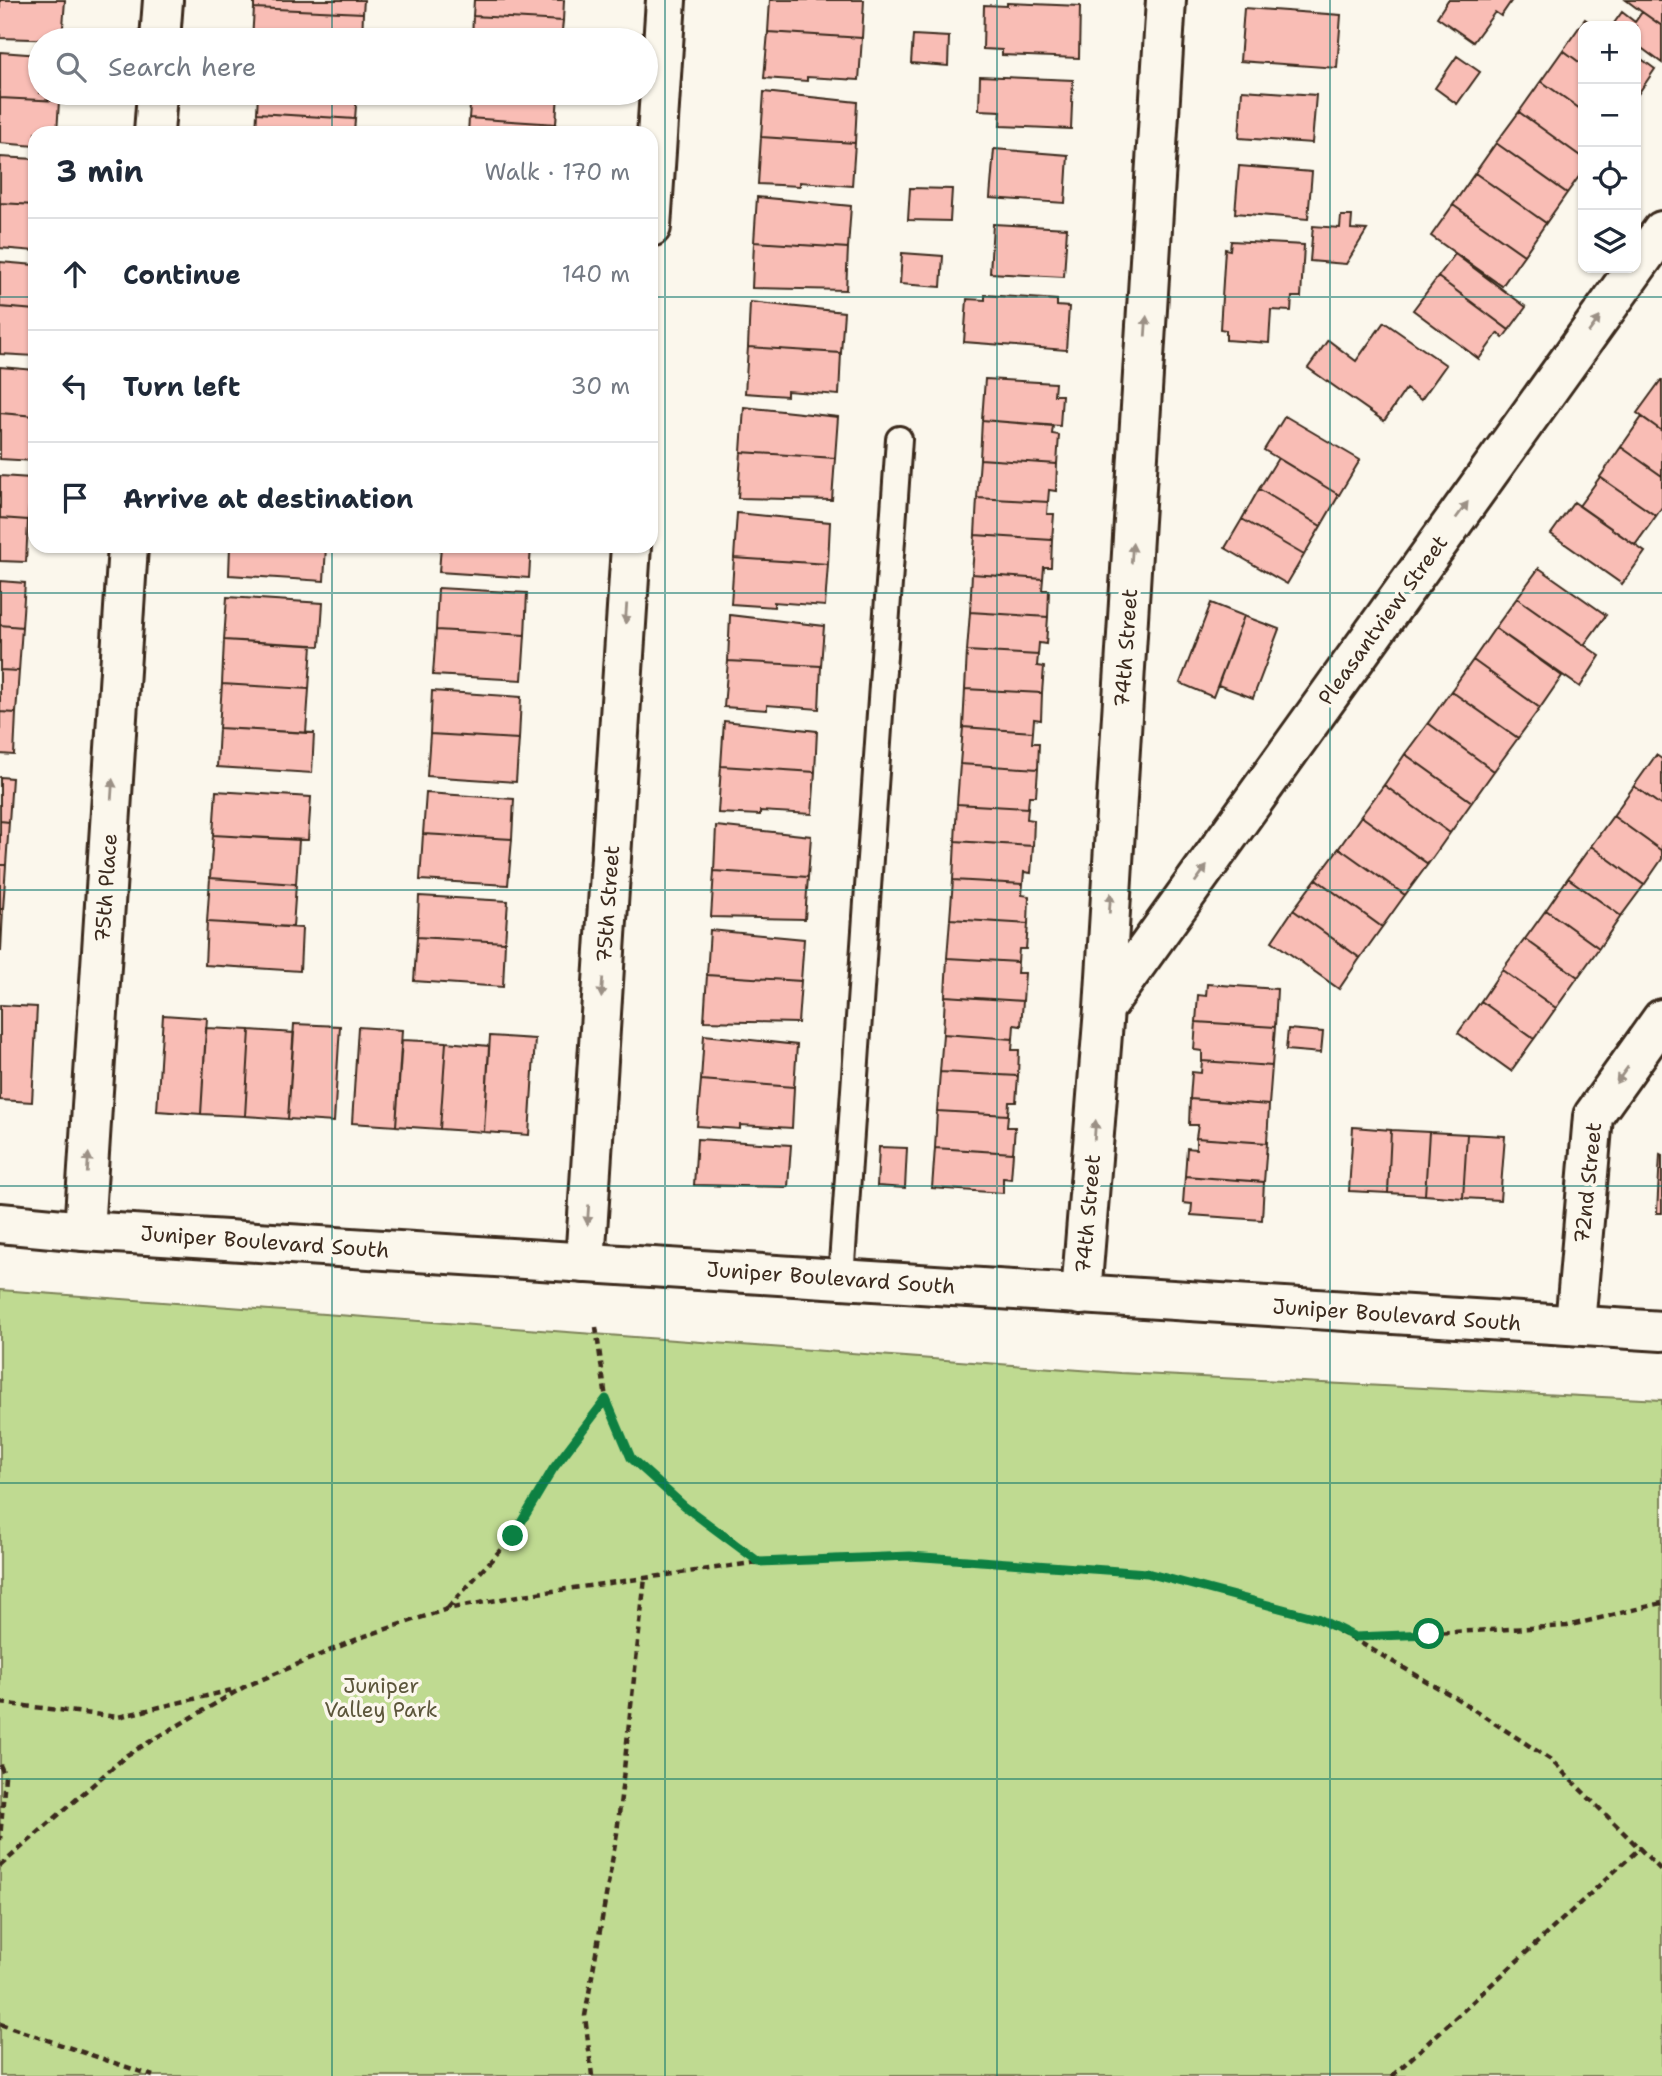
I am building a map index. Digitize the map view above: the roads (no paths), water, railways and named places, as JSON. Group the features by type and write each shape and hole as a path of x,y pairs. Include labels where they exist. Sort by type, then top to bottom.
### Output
{"street":[{"path":"161,28 163,0"},
{"path":"658,126 666,0"},
{"name":"74th Street","path":"1082,1295 1104,1009 1166,0"},
{"path":"155,126 156,105"},
{"name":"Pleasantview Street","path":"1104,1009 1662,231"},
{"name":"75th Place","path":"84,1231 128,553"},
{"name":"75th Street","path":"585,1263 631,553"},
{"name":"72nd Street","path":"1574,1325 1592,1116 1662,1019"},
{"name":"Juniper Boulevard South","path":"0,1223 84,1231 1662,1331"}],"lane":[{"path":"841,1278 899,439"}],"park label":[{"name":"Juniper Valley Park","path":"381,1698"}]}
